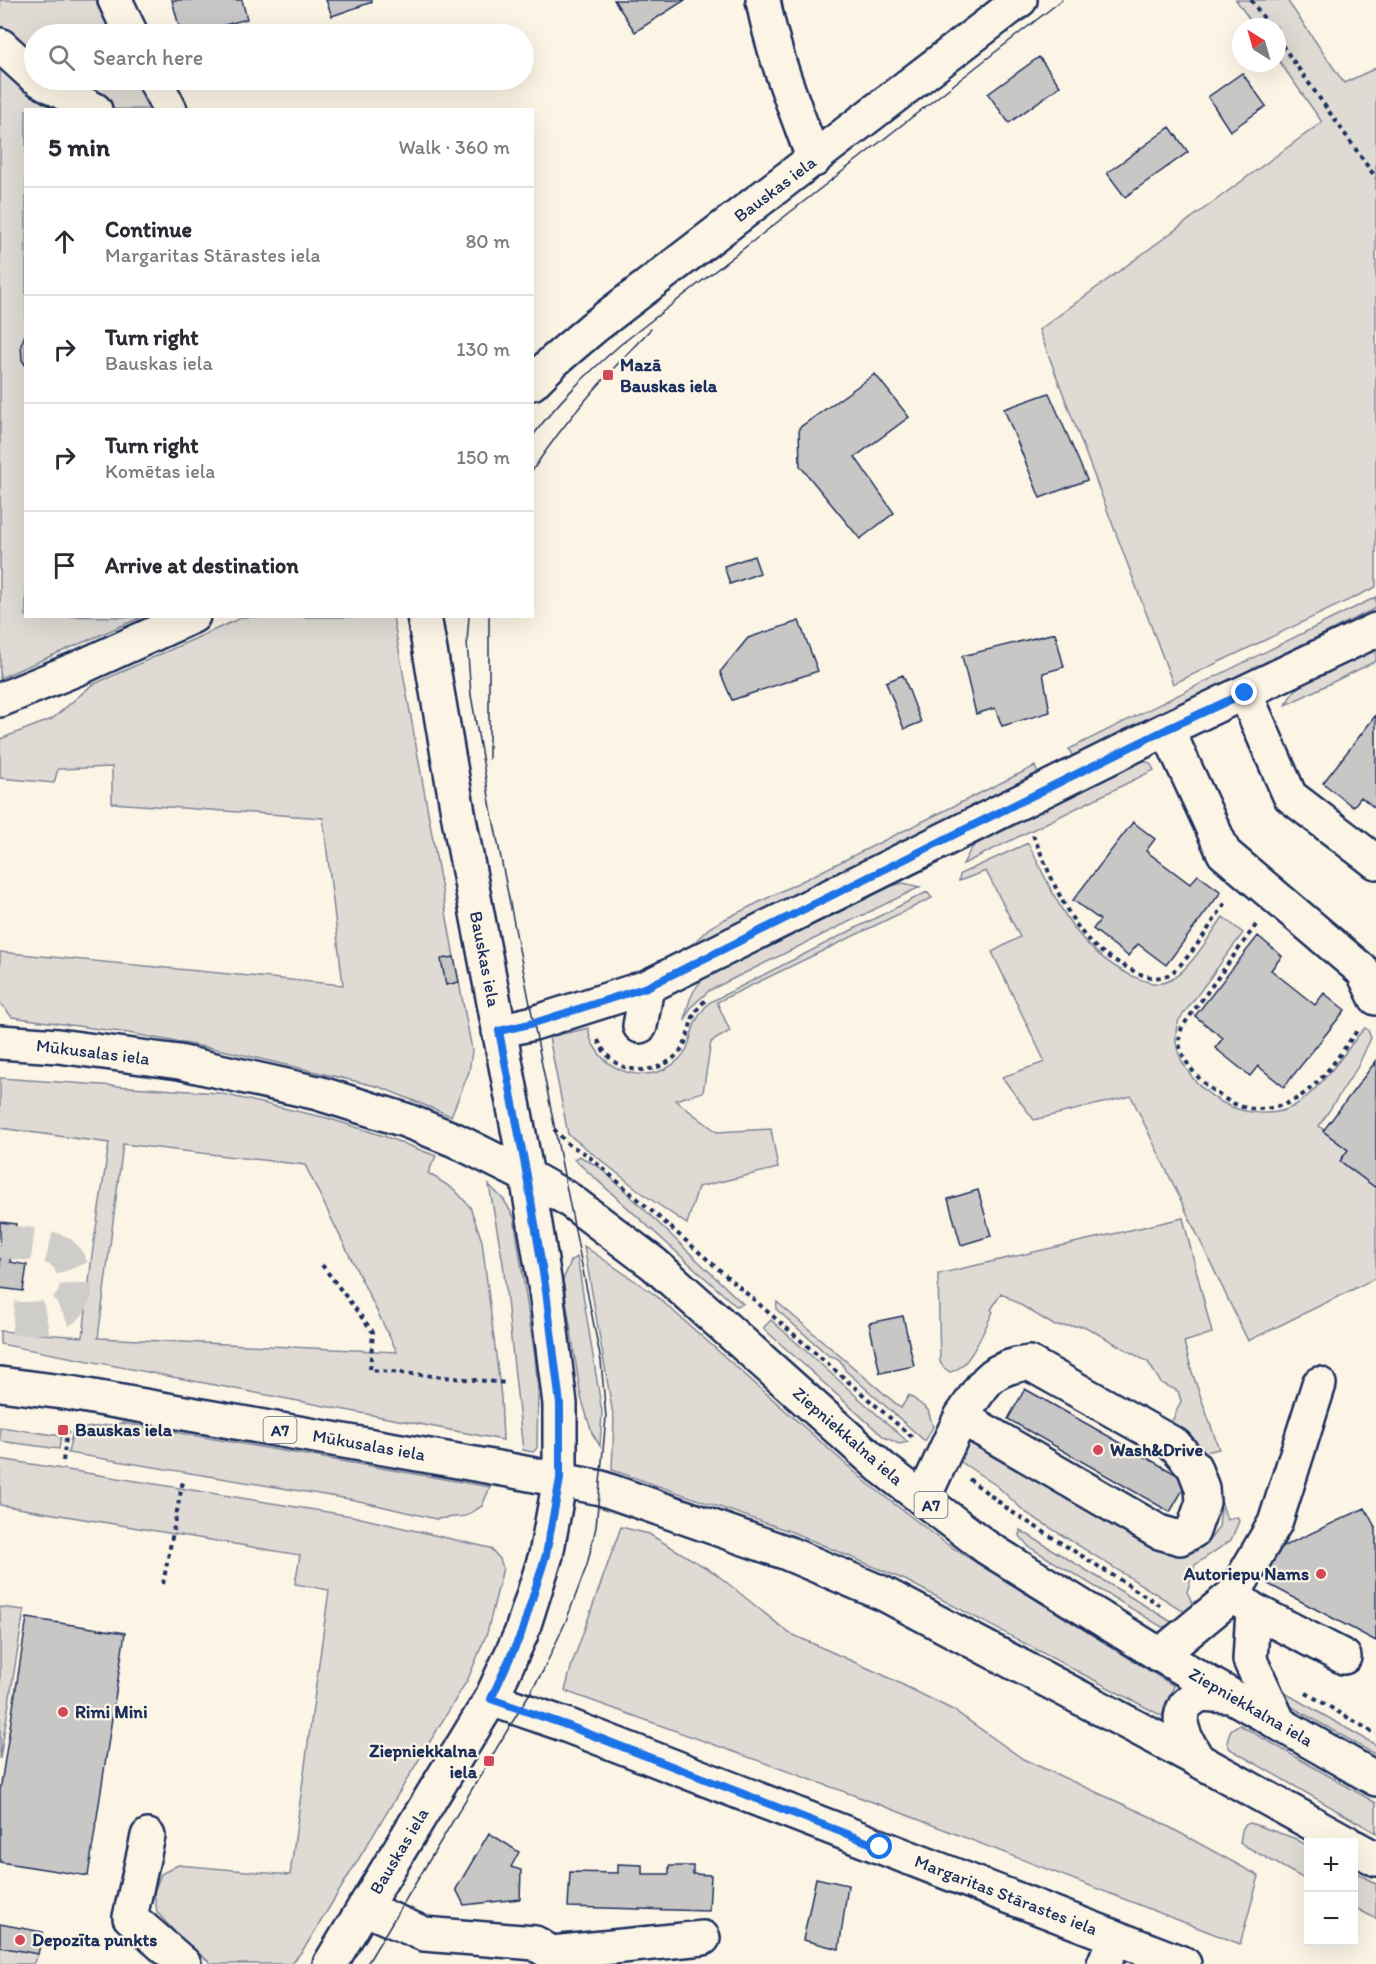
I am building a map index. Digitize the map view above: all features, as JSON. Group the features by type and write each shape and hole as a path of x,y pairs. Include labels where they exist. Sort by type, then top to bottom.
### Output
{"main road":[{"path":"115,0 126,24"},
{"path":"763,0 766,20 814,160"},
{"name":"Bauskas iela","path":"534,381 594,327 1020,0"},
{"path":"0,45 24,67"},
{"path":"58,90 91,108"},
{"path":"159,90 169,108"},
{"path":"0,700 81,667 189,618"},
{"name":"Bauskas iela","path":"330,1964 491,1699 521,1634 546,1555 560,1479 560,1404 546,1291 424,618"},
{"path":"499,1031 534,1023 647,987 1167,729 1376,630"},
{"path":"1245,693 1290,796 1376,862"},
{"path":"1167,729 1224,853 1370,986"},
{"path":"640,1026 647,987"},
{"name":"Mūkusalas iela","path":"0,1042 58,1046 179,1062 318,1093 405,1120 456,1140 527,1176"},
{"name":"Ziepniekkalna iela","path":"527,1176 568,1199 654,1264 881,1467 986,1546 1160,1655 1376,1779"},
{"path":"923,1499 961,1417 990,1376 1009,1366 1029,1363 1175,1445 1194,1467 1202,1488 1203,1503 1193,1531 1180,1538 1159,1532 961,1417"},
{"name":"Mūkusalas iela","path":"0,1384 81,1395 560,1479"},
{"path":"1279,1723 1250,1660 1243,1603 1275,1523 1319,1384"},
{"name":"A7","path":"560,1479 601,1488 765,1546 884,1594 1198,1760 1339,1838"},
{"path":"1160,1655 1195,1627 1243,1603"},
{"path":"1243,1603 1344,1657"},
{"path":"1198,1760 1183,1734 1182,1718 1185,1706 1200,1694 1230,1695"},
{"name":"Margaritas Stārastes iela","path":"491,1699 566,1725 1109,1951 1184,1964"},
{"path":"148,1836 130,1917 184,1964"},
{"path":"1358,1850 1376,1859"},
{"path":"364,1908 424,1935 535,1943 560,1958 702,1938"}],"path":[{"path":"1251,0 1264,18"},
{"path":"1286,51 1376,178"},
{"path":"1033,835 1054,884 1080,929 1094,945 1115,961 1139,974 1154,978 1174,971 1232,894"},
{"path":"1257,924 1182,1027 1179,1040 1185,1058 1193,1071 1207,1085 1240,1106 1263,1109 1285,1104 1302,1095 1320,1079 1370,986"},
{"path":"550,1124 568,1144 586,1154 901,1429 1012,1512 1195,1627"},
{"path":"322,1265 373,1332 370,1370 507,1383"},
{"path":"63,1430 68,1431 63,1461"},
{"path":"163,1584 183,1480"},
{"path":"1298,1689 1376,1734"}],"shaded area":[{"path":"0,0 101,0 114,24 24,24 24,90 151,90 161,108 24,108 24,618 140,618 0,678"},
{"path":"1236,0 1287,0 1344,83 1376,68 1376,587 1173,684 1039,330 1322,122 1286,71 1286,18 1249,18"},
{"path":"1376,597 1376,608 1073,757 1069,749"},
{"path":"241,618 393,618 454,957 442,959 446,985 459,982 472,1050 469,1072 451,1116 380,1087 227,1051 128,1033 12,1017 0,1003 0,952 343,985 323,818 112,803 112,767 58,769 54,783 0,778 0,739 52,719 92,685"},
{"path":"1376,643 1376,661 1286,705 1301,685 1312,677"},
{"path":"1141,760 1150,763 1154,770 963,864 971,849 980,841"},
{"path":"1035,766 1038,775 683,953 709,928 723,920"},
{"path":"1028,843 1057,901 1080,935 1110,963 1139,979 1157,983 1174,978 1198,954 1223,917 1243,933 1179,1020 1176,1032 1176,1044 1180,1056 1193,1079 1223,1103 1256,1113 1282,1111 1290,1108 1310,1094 1362,1031 1365,1028 1368,1030 1371,1038 1357,1068 1319,1126 1348,1150 1340,1161 1376,1188 1376,1278 1248,1341 1131,1096 1034,1120 1002,1077 1045,1062 992,952 1020,937 986,871 959,881 960,874"},
{"path":"903,883 920,887 710,990 691,1007 685,1021 688,1005 697,986 714,970 878,889"},
{"path":"927,892 932,898 717,1002 730,1031 711,1042 703,1092 675,1100 717,1132 771,1129 778,1168 698,1187 687,1224 646,1196 568,1134 549,1037 589,1028 590,1037 596,1049 614,1067 638,1074 650,1074 662,1070 683,1055 696,1022 710,1002"},
{"path":"0,1078 218,1093 327,1118 436,1156 428,1173 455,1190 470,1207 482,1241 501,1397 503,1440 0,1344 0,1331 83,1337 92,1255 109,1143 0,1128","holes":["123,1144 305,1165 397,1352 98,1338"]},
{"path":"579,1156 601,1168 743,1304 736,1306 574,1159"},
{"path":"489,1185 504,1200 514,1217 538,1391 537,1448 533,1452 523,1450 503,1263"},
{"path":"1183,1218 1212,1333 1184,1342 1219,1449 1206,1452 1227,1520 1237,1517 1239,1521 1231,1540 1195,1565 1187,1592 1193,1604 1193,1612 1188,1614 1025,1512 997,1486 958,1460 962,1445 970,1443 983,1446 1177,1554 1195,1552 1211,1538 1219,1527 1221,1509 1207,1467 1170,1426 1181,1401 1178,1391 1161,1383 1148,1362 1084,1326 1055,1326 1001,1293 991,1310 993,1312 981,1338 970,1356 964,1364 950,1372 940,1362 938,1274"},
{"path":"584,1246 654,1294 867,1483 948,1545 1174,1686 1162,1716 905,1580 792,1532 612,1470 614,1420"},
{"path":"577,1257 602,1412 600,1446 592,1433 581,1397 563,1280 571,1261"},
{"path":"777,1302 901,1408 909,1395 928,1410 933,1427 925,1441 845,1370 840,1360 829,1356 776,1309"},
{"path":"771,1320 908,1442 899,1444 884,1437 764,1329"},
{"path":"123,1423 490,1487 482,1506 466,1516 436,1519 355,1500 68,1453 73,1430"},
{"path":"0,1427 61,1436 59,1449 0,1441"},
{"path":"0,1459 352,1516 490,1548 500,1559 503,1568 487,1633 468,1679 307,1944 292,1964 212,1964 179,1937 157,1912 154,1892 161,1874 178,1865 290,1875 329,1590 295,1584 300,1555 0,1505"},
{"path":"621,1527 649,1534 715,1573 789,1633 881,1674 955,1711 1023,1759 1149,1816 1259,1876 1240,1944 881,1805 565,1691 572,1664"},
{"path":"1020,1530 1175,1624 1162,1627 1029,1547 1020,1536"},
{"path":"0,1607 24,1610 0,1759"},
{"path":"1285,1693 1376,1745 1376,1755 1292,1707"},
{"path":"1240,1725 1376,1803 1376,1833 1230,1749 1227,1743 1229,1734 1232,1729"},
{"path":"1250,1823 1294,1838 1304,1844 1304,1879 1240,1843 1243,1828"},
{"path":"1358,1873 1376,1884 1376,1919 1358,1909"},
{"path":"0,1947 38,1954 33,1964 0,1964"}],"building":[{"path":"172,0 242,0 247,19 228,24 178,24"},
{"path":"326,0 371,0 372,2 332,16"},
{"path":"614,0 685,0 635,32"},
{"path":"1039,57 1060,86 1009,123 988,94"},
{"path":"1242,73 1266,106 1230,131 1208,97"},
{"path":"1170,127 1188,152 1125,197 1107,173"},
{"path":"24,337 24,363 22,360 21,345"},
{"path":"875,374 909,417 855,457 894,513 860,539 800,466 799,428"},
{"path":"1049,393 1087,480 1040,498 1004,409"},
{"path":"754,556 760,573 730,584 724,566"},
{"path":"799,621 818,671 732,700 720,672 748,638"},
{"path":"1055,633 1064,667 1043,673 1050,712 1002,726 995,708 976,714 962,656"},
{"path":"903,675 921,722 904,729 886,682"},
{"path":"1376,715 1376,809 1361,797 1353,807 1323,783"},
{"path":"1133,822 1155,839 1146,851 1190,884 1198,875 1221,892 1166,965 1138,944 1128,956 1093,929 1100,920 1073,900"},
{"path":"1258,936 1282,956 1271,970 1315,1005 1324,993 1345,1010 1284,1087 1258,1066 1250,1076 1215,1048 1223,1038 1195,1016"},
{"path":"454,957 459,982 446,985 441,959"},
{"path":"1376,1061 1376,1188 1340,1161 1348,1150 1323,1131"},
{"path":"978,1190 991,1236 961,1245 948,1199"},
{"path":"0,1222 16,1224 10,1262 27,1265 23,1291 0,1288"},
{"path":"903,1316 914,1366 880,1373 869,1323"},
{"name":"Wash&Drive","path":"1025,1389 1188,1481 1170,1512 1008,1419"},
{"name":"Autoriepu Nams","path":"1365,1508 1376,1529 1376,1641 1268,1584 1265,1565 1273,1551"},
{"name":"Rimi Mini","path":"27,1618 125,1633 88,1876 0,1862 0,1791"},
{"path":"489,1833 519,1852 511,1867 521,1870 520,1899 464,1905 456,1889"},
{"path":"618,1864 642,1865 642,1874 669,1874 669,1866 693,1866 693,1874 711,1875 709,1911 568,1907 570,1872 618,1873"},
{"path":"816,1878 848,1885 839,1949 803,1940"},
{"name":"Depozīta punkts","path":"0,1924 43,1932 38,1954 0,1947"}],"tunnel":[{"path":"0,1241 57,1250 69,1262 75,1278 75,1292 71,1303 62,1311 38,1318 0,1316"}],"tram line":[{"path":"534,434 573,388 620,345 1062,0"},
{"path":"534,468 588,397 651,329"},
{"path":"367,1964 543,1671 566,1621 587,1565 596,1527 606,1417 601,1361 491,808 471,695 467,642 469,618"},
{"path":"489,618 489,759"}],"place":[{"name":"Mazā Bauskas iela","path":"608,375"},
{"name":"Bauskas iela","path":"63,1430"},
{"name":"Wash&Drive","path":"1098,1450"},
{"name":"Autoriepu Nams","path":"1321,1574"},
{"name":"Rimi Mini","path":"63,1712"},
{"name":"Ziepniekkalna iela","path":"489,1761"},
{"name":"Depozīta punkts","path":"20,1940"}],"route":[{"path":"880,1847 566,1725 491,1699 521,1634 546,1555 560,1479 560,1404 546,1291 499,1031 534,1023 647,987 1167,729 1245,693"}]}
